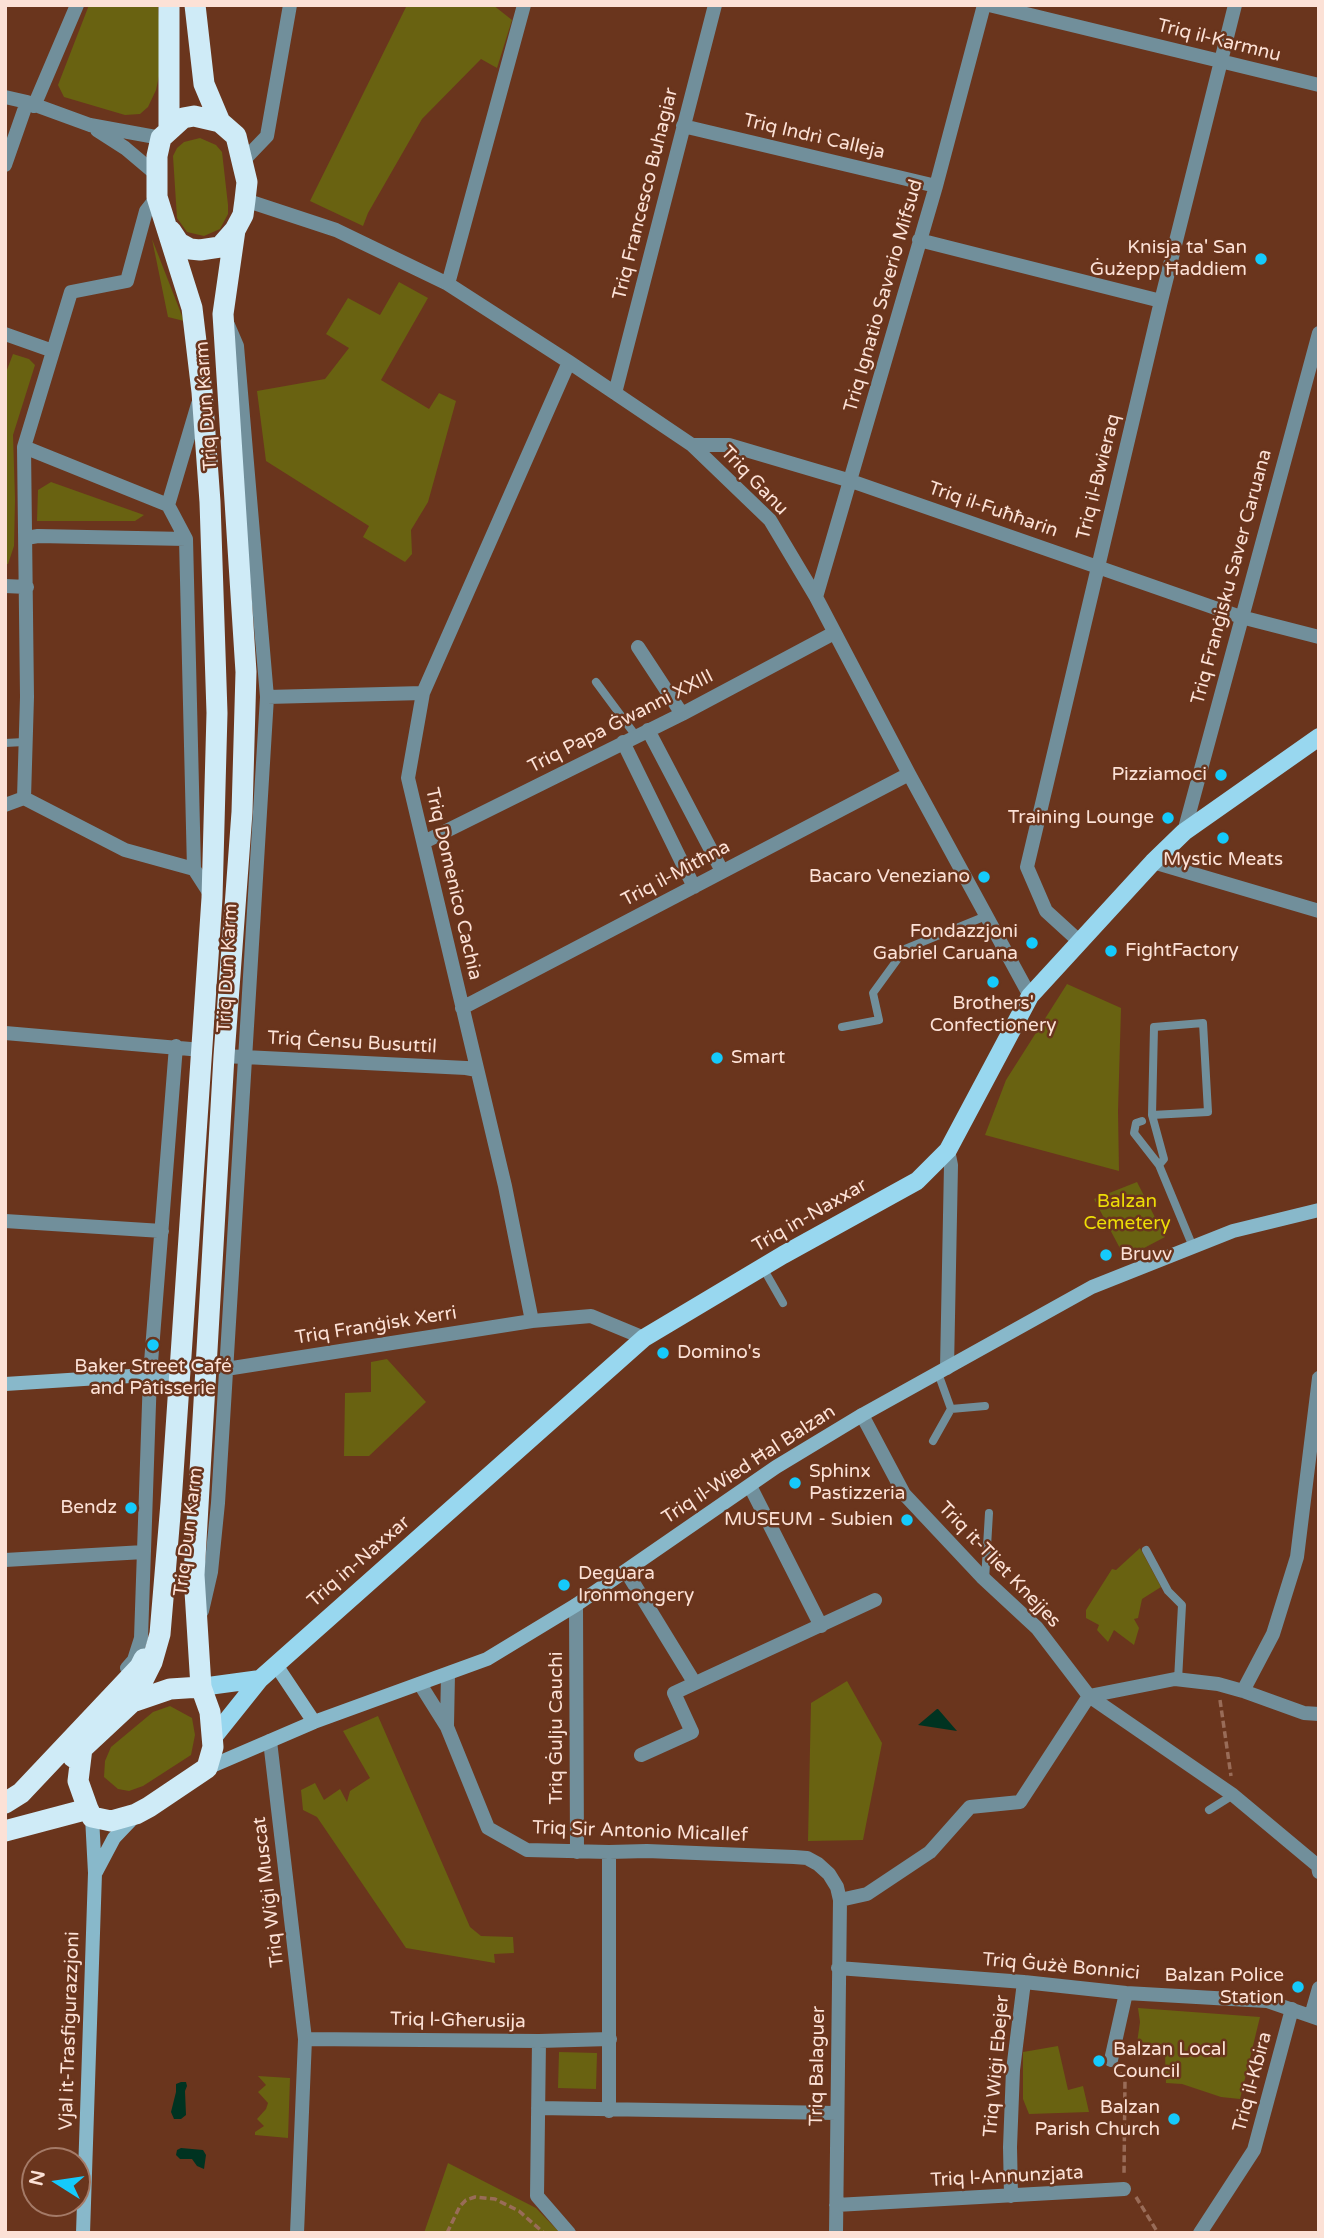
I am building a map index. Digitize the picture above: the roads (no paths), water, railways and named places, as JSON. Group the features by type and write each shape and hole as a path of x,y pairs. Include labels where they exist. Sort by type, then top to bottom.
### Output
{"highway":[{"name":"Triq Dun Karm","path":"132,1702 152,1662 160,1625 171,1503 212,898 217,713 210,502 202,392 192,308 157,197 157,156 165,134 169,5"},
{"name":"Triq Dun Karm","path":"164,220 179,243 190,249 211,249 220,247 235,230 243,215 247,182 243,162 236,136 220,122 204,84 195,5"},
{"path":"165,134 183,118 194,116 220,122"},
{"name":"Triq Dun Karm","path":"201,1687 194,1575 235,1056 243,812 246,672 223,314 235,230"},
{"path":"5,1806 21,1793 140,1667 160,1625"},
{"path":"5,1806 28,1799 132,1702 170,1689 201,1687"},
{"name":"Triq in-Naxxar","path":"201,1687 209,1712 213,1747 207,1768"},
{"path":"82,1748 78,1781 90,1813"},
{"path":"5,1831 90,1813 111,1821 136,1814 207,1768"}],"main road":[{"name":"Triq in-Naxxar","path":"212,1740 260,1679 644,1338 783,1255 917,1181 948,1150 1030,996 1184,832 1319,737"},
{"name":"Triq il-Wied Ħal Balzan","path":"207,1768 314,1722 487,1659 576,1605 776,1467 862,1415 1092,1287 1233,1231 1319,1210"},
{"path":"5,1384 178,1373"},
{"path":"276,1665 314,1722"},
{"path":"201,1687 260,1679"},
{"name":"Vjal it-Trasfigurazzjoni","path":"82,2233 95,1873 90,1813"},
{"name":"Vjal it-Trasfigurazzjoni","path":"95,1873 114,1838 136,1814"}],"street":[{"path":"5,165 77,5"},
{"path":"243,162 267,136 290,5"},
{"path":"448,284 524,5"},
{"name":"Triq Francesco Buhagiar","path":"615,393 715,5"},
{"name":"Triq il-Karmnu","path":"986,5 1319,85"},
{"name":"Triq Ignatio Saverio Mifsud","path":"816,597 986,5"},
{"name":"Triq il-Bwieraq","path":"1080,942 1046,911 1027,867 1161,301 1235,5"},
{"path":"5,97 90,125 165,134"},
{"path":"90,125 125,148 157,175"},
{"name":"Triq Indrì Calleja","path":"683,126 936,186"},
{"path":"24,798 27,587 24,447 71,292 127,281 146,211 157,197"},
{"name":"Triq Ganu","path":"245,200 336,230 448,284 692,446 770,520 816,597 1030,996"},
{"path":"919,240 1161,301"},
{"name":"Triq Dun Karm","path":"198,1626 211,1572 218,1503 226,1369 235,1056 267,698 237,346 223,314"},
{"name":"Triq Franġisku Saver Caruana","path":"1184,832 1319,333"},
{"path":"5,334 53,351"},
{"name":"Triq Domenico Cachia","path":"532,1321 505,1186 408,778 423,693 569,362"},
{"name":"Triq Dun Karm","path":"168,505 202,392"},
{"name":"Triq il-Fuħħarin","path":"692,446 729,445 851,481 1241,617 1319,637"},
{"path":"5,805 24,798 125,850 194,869 186,539 168,505 24,447"},
{"path":"26,538 186,539"},
{"path":"5,586 27,587"},
{"name":"Triq Papa Ġwanni XXIII","path":"424,842 682,714 834,634"},
{"path":"638,648 682,714"},
{"path":"267,698 423,693"},
{"path":"636,736 722,871"},
{"path":"636,736 694,887"},
{"name":"Triq il-Mitħna","path":"462,1009 909,774"},
{"path":"1153,862 1319,911"},
{"name":"Triq Dun Karm","path":"194,869 212,898"},
{"path":"5,1033 202,1050"},
{"name":"Triq Dun Karm","path":"5,1789 12,1787 134,1660 141,1638 150,1375 176,1046"},
{"name":"Triq Ċensu Busuttil","path":"235,1056 477,1070"},
{"path":"943,1371 951,1165 948,1150"},
{"path":"5,1221 162,1231"},
{"path":"532,1321 591,1317 644,1338"},
{"name":"Triq Franġisk Xerri","path":"226,1369 532,1321"},
{"path":"1243,1691 1273,1634 1297,1557 1319,1378"},
{"name":"Triq it-Tliet Knejjes","path":"862,1415 904,1494 985,1580 1037,1628 1089,1696 1233,1795 1318,1866 1319,1872"},
{"path":"750,1486 821,1626"},
{"path":"5,1560 144,1552"},
{"path":"626,1571 694,1682"},
{"path":"641,1755 692,1732 674,1693 875,1600"},
{"name":"Triq Ġulju Cauchi","path":"576,1605 577,1852"},
{"name":"Triq Sir Antonio Micallef","path":"447,1727 448,1674"},
{"path":"841,1900 867,1894 930,1852 970,1807 1020,1802 1089,1696 1178,1680 1218,1684 1304,1713 1319,1714"},
{"name":"Triq Sir Antonio Micallef","path":"421,1684 447,1727 488,1828 527,1850 647,1851 807,1858 829,1874 841,1900"},
{"name":"Triq Wiġi Muscat","path":"270,1741 305,2039 297,2233"},
{"path":"608,1852 611,2039 609,2110"},
{"name":"Triq Balaguer","path":"835,2233 841,1900"},
{"name":"Triq Ġużè Bonnici","path":"838,1968 1024,1982 1126,1993 1266,2001 1315,2018"},
{"name":"Triq Wiġi Ebejer","path":"1011,2196 1013,2070 1024,1982"},
{"path":"1315,2018 1319,1989"},
{"path":"1111,2060 1126,1993"},
{"name":"Triq il-Kbira","path":"1200,2233 1254,2151 1292,2009"},
{"name":"Triq l-Għerusija","path":"305,2039 611,2039"},
{"path":"538,2041 537,2196 569,2233"},
{"path":"538,2108 836,2113"},
{"name":"Triq l-Annunzjata","path":"836,2205 1124,2189"}],"lane":[{"path":"596,682 636,736"},
{"path":"5,743 24,742"},
{"path":"842,1027 879,1020 873,993 905,949 986,916"},
{"path":"1152,1115 1208,1112 1203,1023 1154,1027 1152,1115 1164,1158 1159,1165"},
{"path":"1142,1121 1136,1123 1134,1133 1159,1165 1193,1247"},
{"path":"763,1268 783,1303"},
{"path":"933,1441 951,1409 943,1371"},
{"path":"951,1409 985,1406"},
{"path":"985,1580 989,1513"},
{"path":"1146,1550 1168,1591 1182,1605 1178,1680"},
{"path":"1209,1810 1233,1795"}],"place":[{"name":"Knisja ta' San Ġużepp Ħaddiem","path":"1261,259"},
{"name":"Pizziamoci","path":"1221,775"},
{"name":"Training Lounge","path":"1168,818"},
{"name":"Mystic Meats","path":"1223,838"},
{"name":"Bacaro Veneziano","path":"984,877"},
{"name":"Fondazzjoni Gabriel Caruana","path":"1032,943"},
{"name":"FightFactory","path":"1111,951"},
{"name":"Brothers' Confectionery","path":"993,982"},
{"name":"Smart","path":"717,1058"},
{"name":"Bruvv","path":"1106,1255"},
{"name":"Baker Street Café and Pâtisserie","path":"153,1345"},
{"name":"Domino's","path":"663,1353"},
{"name":"Sphinx Pastizzeria","path":"795,1483"},
{"name":"Bendz","path":"131,1508"},
{"name":"MUSEUM - Subien","path":"907,1520"},
{"name":"Deguara Ironmongery","path":"564,1585"},
{"name":"Balzan Police Station","path":"1298,1987"},
{"name":"Balzan Local Council","path":"1099,2061"},
{"name":"Balzan Parish Church","path":"1174,2119"}],"park label":[{"name":"Balzan Cemetery","path":"1127,1213"}]}
